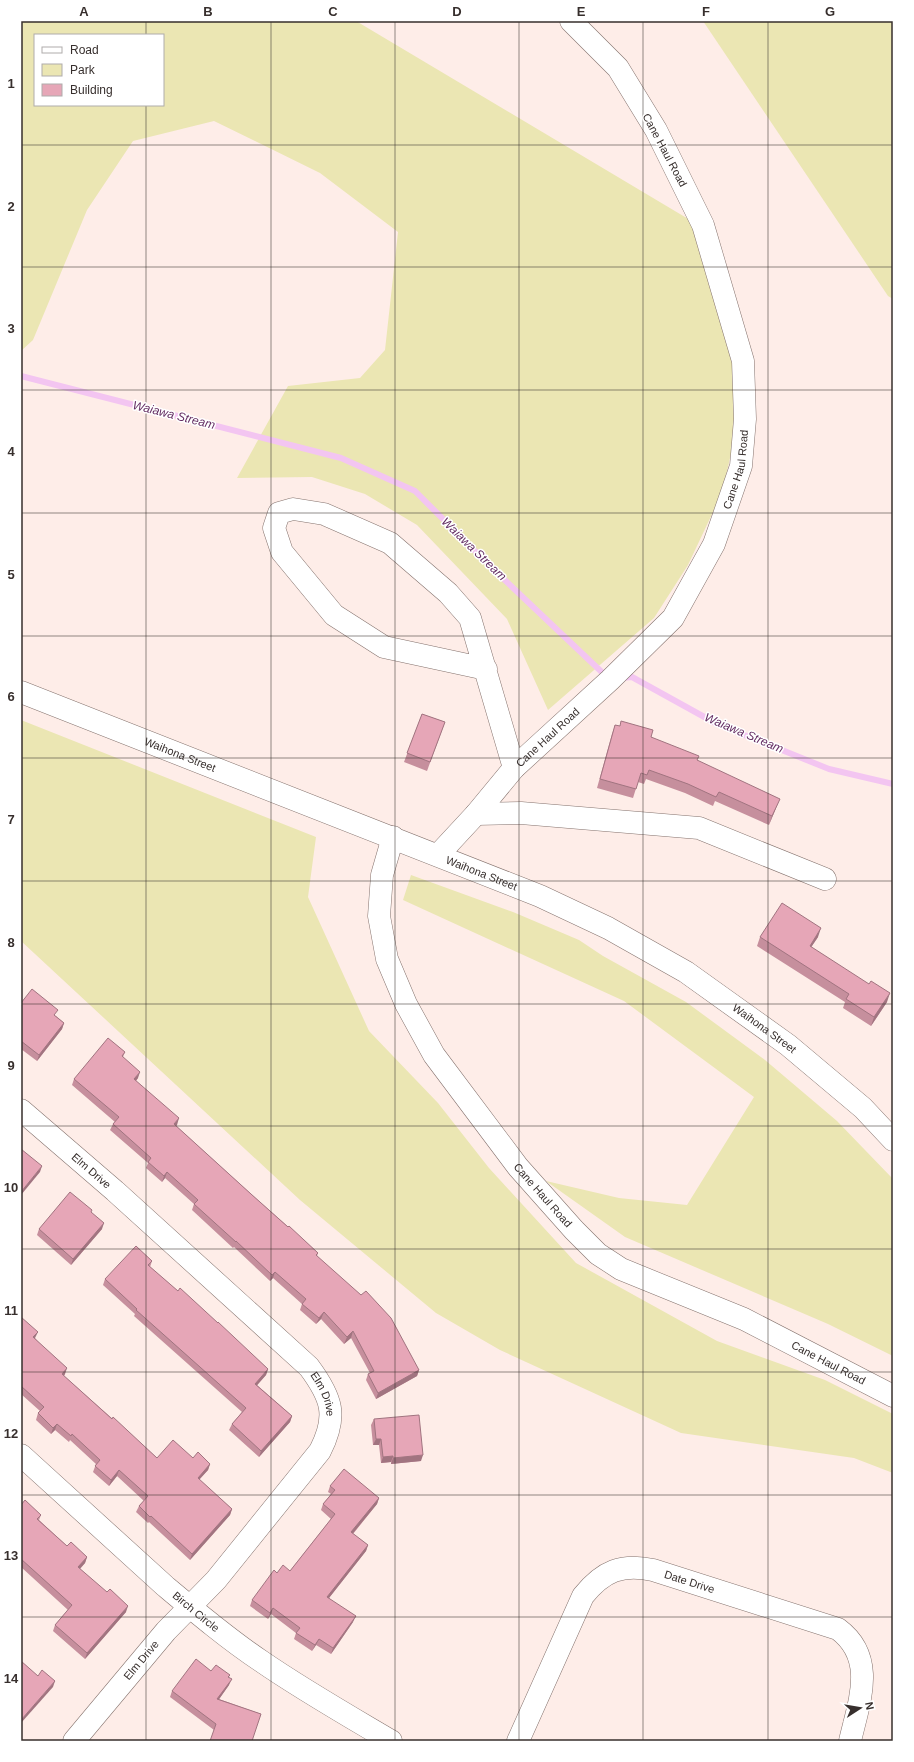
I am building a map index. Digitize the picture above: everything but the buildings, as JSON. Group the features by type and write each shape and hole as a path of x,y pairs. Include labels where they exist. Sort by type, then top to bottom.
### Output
{"street":[{"name":"Cane Haul Road","path":"438,855 476,814 514,768 610,680 673,618 714,544 741,466 745,419 743,361 704,225 656,130 618,68 571,21"},
{"path":"486,669 384,647 334,615 282,552 274,528 279,513 292,509 324,514 390,543 448,593 470,618 486,669 514,768"},
{"name":"Waihona Street","path":"21,692 540,896 608,928 686,972 788,1045 863,1108 893,1140"},
{"path":"476,814 521,813 699,828 825,879"},
{"name":"Cane Haul Road","path":"393,837 382,875 379,916 387,959 406,1004 434,1055 518,1167 574,1230 598,1254 621,1269 744,1319 893,1396"},
{"name":"Elm Drive","path":"21,1110 115,1191 309,1368 321,1382 330,1402 330,1426 327,1437 320,1451 216,1580 166,1631 74,1741"},
{"name":"Birch Circle","path":"21,1455 190,1607 260,1661 328,1704 391,1741"},
{"name":"Date Drive","path":"518,1741 583,1596 592,1584 604,1576 616,1570 629,1567 653,1570 838,1628 846,1634 854,1644 862,1666 863,1680 850,1741"}],"green space":[{"path":"21,21 356,21 690,220 721,314 734,366 736,432 722,493 688,565 654,618 548,710 507,619 417,525 365,494 312,477 237,478 288,386 360,378 385,350 398,232 320,173 214,121 133,141 87,210 33,340 21,351"},
{"path":"703,21 893,21 893,299 888,296"},
{"path":"21,720 316,837 308,897 369,1031 438,1103 489,1168 576,1263 717,1341 825,1380 893,1414 893,1473 854,1458 681,1433 500,1350 436,1313 300,1200 21,941"},
{"path":"411,875 513,912 579,940 603,956 686,1002 765,1060 837,1121 893,1179 893,1356 828,1324 625,1237 546,1181 619,1198 687,1205 754,1097 624,1001 403,900"}],"waterway":[{"name":"Waiawa Stream","path":"21,376 341,458 415,491 489,565 607,677"},
{"name":"Waiawa Stream","path":"621,678 632,677 717,724 829,769 893,784"}]}
